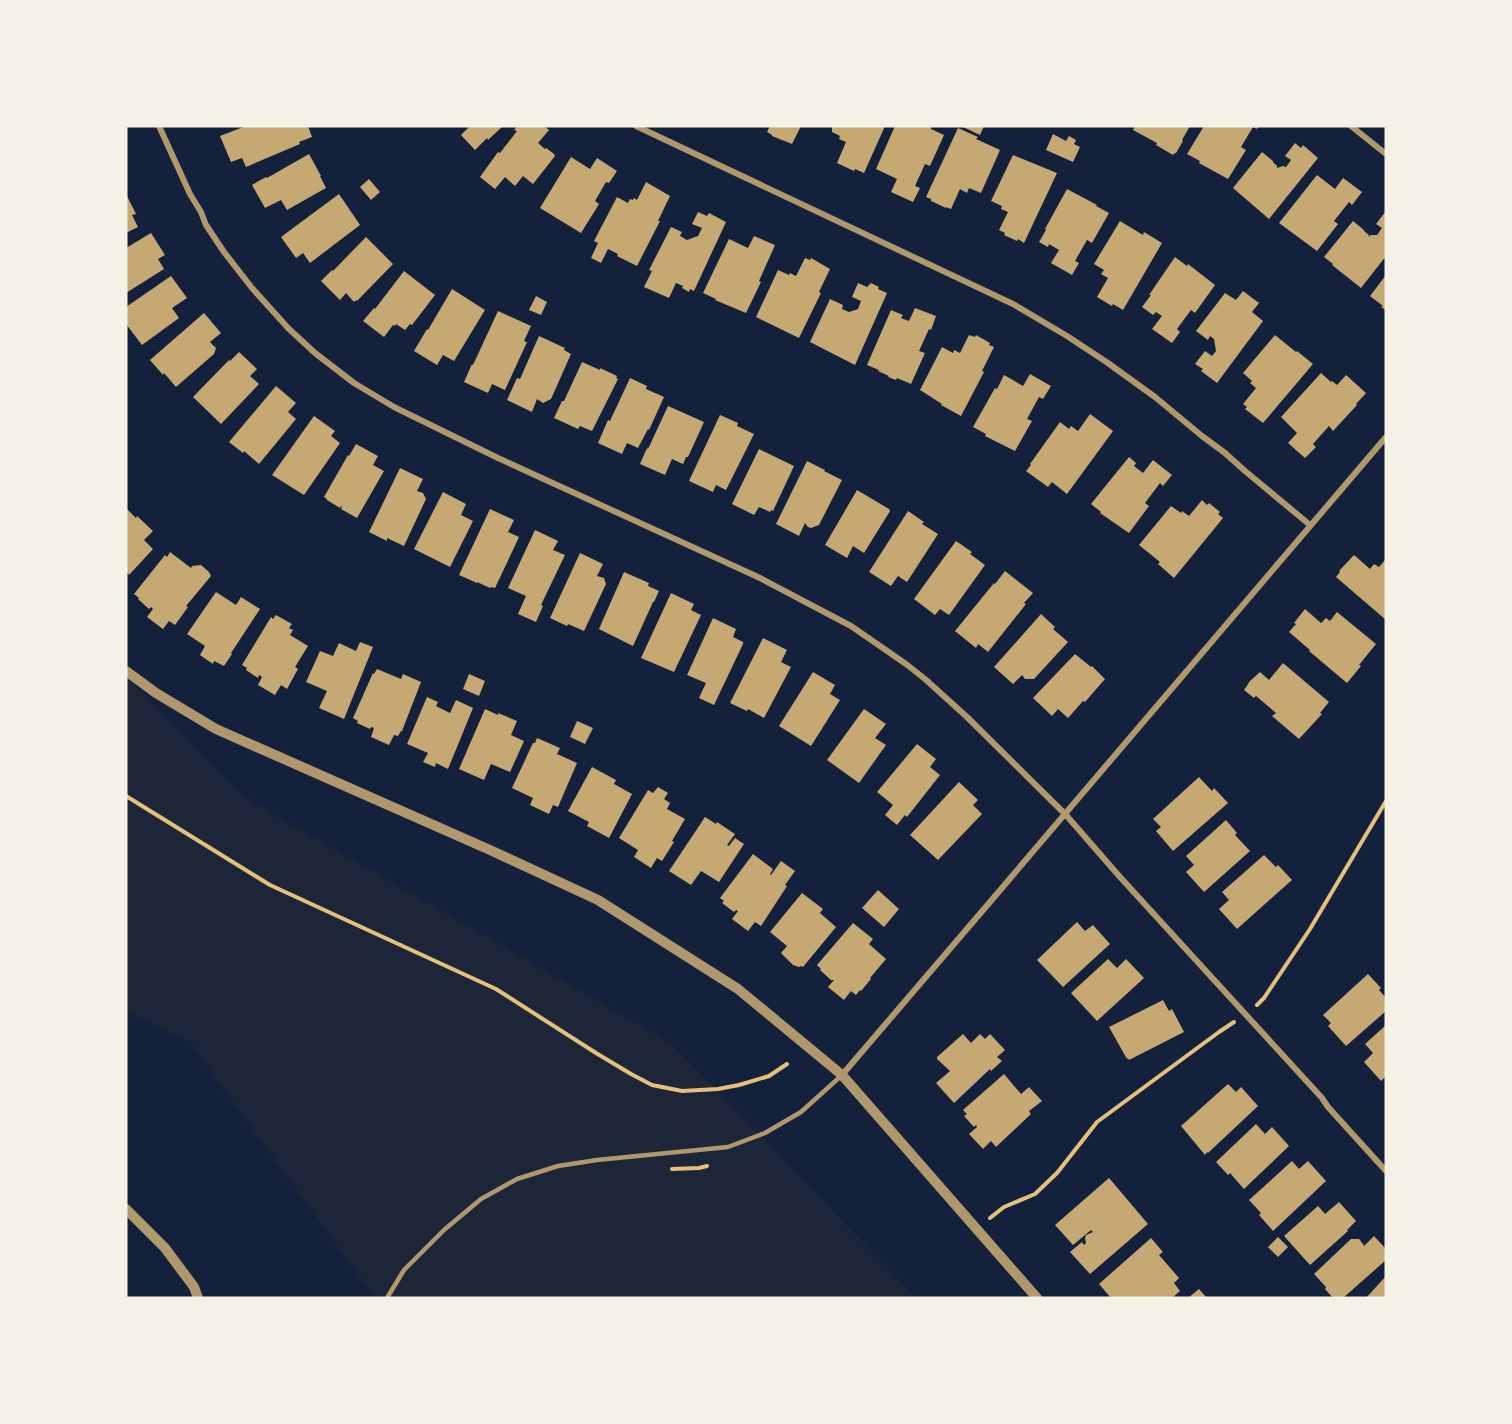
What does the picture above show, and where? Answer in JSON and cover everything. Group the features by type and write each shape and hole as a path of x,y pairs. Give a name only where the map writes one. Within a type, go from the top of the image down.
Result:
{"street":[{"path":"159,126 190,194 206,225 224,252 288,328 315,353 354,383 432,426 752,573 851,627 887,650 925,679 1001,749 1065,815 1386,1171"},
{"path":"636,126 1013,304 1067,336 1155,397 1226,453 1310,525"},
{"path":"1351,126 1386,154"},
{"path":"842,1075 1386,437"},
{"path":"126,671 156,693 216,729 500,854 598,900 738,988 842,1075 1037,1298"},
{"path":"126,1209 165,1248 194,1287 198,1298"}],"lane":[{"path":"387,1298 404,1270 444,1230 481,1199 517,1179 558,1166 597,1160 728,1147 765,1133 801,1112 842,1075"}],"path":[{"path":"126,796 270,885 496,989 604,1058 652,1085 682,1091 729,1087 769,1076 787,1064"},
{"path":"976,1227 1004,1207 1035,1194 1057,1173 1097,1122 1219,1032 1246,1015 1264,998 1310,929 1386,801"},
{"path":"667,1170 699,1168 708,1165"}],"shaded area":[{"path":"126,675 242,796 671,1043 917,1298 375,1298 190,1042 126,1012"}],"building":[{"path":"246,126 308,126 312,137 246,167 242,158 231,162 220,136"},
{"path":"468,126 503,126 475,150 461,135"},
{"path":"517,126 544,126 549,130 538,143 555,156 533,184 523,176 515,186 505,177 495,189 480,177 517,131 514,130"},
{"path":"770,126 801,126 792,144 767,132"},
{"path":"832,126 885,126 864,173 837,163 846,142 832,132"},
{"path":"895,126 931,126 931,129 944,135 930,166 925,164 915,186 920,188 913,202 891,192 897,179 876,169"},
{"path":"961,126 984,126 980,135"},
{"path":"1135,126 1190,126 1173,155 1133,130"},
{"path":"1204,126 1259,126 1257,129 1253,127 1241,147 1246,150 1228,179 1187,154"},
{"path":"958,128 1000,150 981,193 969,188 967,193 960,189 951,209 926,197"},
{"path":"1053,134 1066,141 1069,136 1076,140 1074,144 1080,147 1073,162 1046,150"},
{"path":"1295,143 1301,148 1303,145 1318,158 1269,219 1233,188 1262,152 1273,161 1277,168 1286,167 1291,160 1285,156"},
{"path":"309,154 326,188 287,210 281,200 265,208 252,185"},
{"path":"1013,155 1057,173 1024,243 1004,235 1005,233 999,230 1008,212 991,201"},
{"path":"571,157 590,169 597,158 617,171 609,183 606,182 595,201 599,204 581,233 540,208"},
{"path":"1317,175 1335,189 1343,178 1362,192 1352,205 1349,202 1334,221 1338,224 1317,251 1279,223"},
{"path":"369,179 380,192 371,200 360,187"},
{"path":"646,182 670,196 637,266 608,249 601,263 591,258 598,243 594,241 617,197 628,203 630,199 637,200"},
{"path":"1067,189 1109,213 1092,243 1087,240 1075,261 1079,263 1072,275 1051,263 1059,250 1049,244 1048,247 1039,242"},
{"path":"126,194 136,214 132,215 138,227 126,233"},
{"path":"339,194 360,225 310,263 303,253 296,258 281,237"},
{"path":"1386,211 1386,256 1361,288 1324,257 1353,221 1369,235 1368,237 1377,235 1382,228 1376,224"},
{"path":"698,212 707,216 709,213 726,222 694,291 690,289 689,292 676,283 669,298 644,287 652,271 649,270 671,227 682,232 680,236 687,240 698,236 702,228 692,224"},
{"path":"1120,221 1162,243 1123,310 1097,297 1108,278 1101,274 1104,270 1094,264"},
{"path":"151,233 165,255 158,259 164,269 126,293 126,248"},
{"path":"754,236 775,245 746,313 703,293 729,239 748,248"},
{"path":"366,237 393,264 357,301 354,302 346,293 340,300 321,281"},
{"path":"1175,257 1215,285 1195,313 1191,310 1177,329 1180,332 1172,343 1152,329 1162,316 1156,312 1153,315 1142,307"},
{"path":"805,258 810,260 811,258 830,269 799,338 756,317 778,270 796,276"},
{"path":"404,271 435,295 412,325 410,324 405,330 396,324 393,325 384,337 363,321"},
{"path":"1386,275 1386,310 1370,296"},
{"path":"171,276 187,298 172,308 179,318 142,345 126,324 126,307"},
{"path":"858,283 867,287 871,283 887,293 855,365 810,342 830,299 843,305 842,309 849,312 858,309 861,301 852,297"},
{"path":"452,289 485,310 454,361 443,355 437,365 414,351"},
{"path":"1243,291 1259,303 1252,312 1263,321 1217,383 1195,364 1205,351 1212,356 1216,351 1214,339 1210,336 1208,340 1196,331 1225,293 1236,300"},
{"path":"536,296 547,302 541,315 529,310"},
{"path":"915,308 936,316 919,351 925,353 911,384 888,377 867,365 891,310 903,315 901,318 909,321"},
{"path":"498,311 531,326 524,341 527,342 505,390 492,384 488,393 464,382"},
{"path":"204,313 221,333 210,342 216,348 214,354 176,387 150,360"},
{"path":"969,335 975,337 976,335 994,347 961,416 920,390 942,347 953,353 954,350 960,353"},
{"path":"1275,335 1313,364 1263,423 1245,409 1247,407 1243,404 1256,388 1243,373"},
{"path":"539,336 565,348 564,350 571,354 551,399 543,403 537,399 532,412 507,400 517,378 520,379"},
{"path":"239,352 257,369 250,376 259,384 221,424 193,397"},
{"path":"582,362 617,376 618,379 592,431 580,426 578,429 554,418"},
{"path":"1321,373 1337,385 1346,375 1366,393 1333,431 1329,426 1313,444 1316,447 1305,458 1288,443 1297,433 1281,417"},
{"path":"1030,374 1051,386 1043,399 1039,397 1027,419 1032,421 1015,451 985,436 986,434 973,427 1004,375 1023,386"},
{"path":"630,378 664,397 638,448 627,443 622,454 598,443"},
{"path":"276,386 296,403 288,412 296,419 259,464 229,442"},
{"path":"668,406 704,422 683,464 672,459 665,475 640,464"},
{"path":"1090,414 1113,431 1067,494 1052,482 1048,487 1026,471 1060,422 1069,429 1071,426 1078,431"},
{"path":"720,415 754,434 726,490 716,485 713,492 689,481"},
{"path":"314,416 335,431 331,436 340,443 304,495 272,475"},
{"path":"356,444 378,456 373,465 384,471 357,518 324,497"},
{"path":"759,449 794,466 773,511 759,507 754,515 732,504"},
{"path":"1129,457 1136,463 1134,466 1143,473 1153,460 1172,475 1163,486 1160,483 1145,503 1149,506 1129,533 1091,504"},
{"path":"807,461 842,480 819,525 811,528 805,523 799,536 776,524"},
{"path":"400,468 423,479 417,491 423,493 426,499 404,546 369,532"},
{"path":"857,490 890,511 864,553 853,546 847,558 825,545"},
{"path":"443,492 466,504 461,515 473,521 450,567 414,549"},
{"path":"1202,500 1220,512 1218,514 1223,518 1174,578 1158,564 1160,562 1139,545 1171,506 1189,516"},
{"path":"126,508 153,531 144,540 153,549 129,575 128,573 126,575"},
{"path":"490,509 514,520 508,532 519,537 495,588 459,575"},
{"path":"908,511 938,534 907,582 898,576 891,586 869,572"},
{"path":"535,530 558,541 553,550 565,555 541,605 543,606 536,622 518,614 526,596 508,588"},
{"path":"956,541 985,565 949,615 940,609 935,615 914,599"},
{"path":"170,552 191,568 201,565 211,576 186,606 188,607 175,625 169,621 163,629 147,617 153,609 151,607 149,609 134,594 165,555 167,557"},
{"path":"580,553 603,564 597,576 604,578 606,584 584,631 550,618"},
{"path":"1354,555 1370,569 1374,564 1379,567 1386,559 1386,620 1336,577"},
{"path":"1005,571 1033,593 988,652 978,644 976,648 955,631"},
{"path":"624,572 649,583 648,586 659,591 633,646 599,629"},
{"path":"216,592 236,605 241,597 260,609 224,666 214,661 213,664 200,655 205,646 187,634"},
{"path":"671,593 694,604 691,610 701,615 674,672 641,658"},
{"path":"1305,609 1321,623 1326,618 1330,621 1337,612 1376,644 1347,683 1289,632"},
{"path":"1041,614 1068,642 1034,679 1025,679 1022,675 1013,684 994,667"},
{"path":"276,615 292,624 289,628 293,630 290,635 308,646 295,667 298,669 287,689 281,685 275,695 258,685 262,677 259,675 258,678 242,665 271,617 273,619"},
{"path":"713,618 736,629 733,637 743,642 714,705 699,698 706,683 687,675"},
{"path":"763,638 787,650 781,662 791,667 764,718 730,703"},
{"path":"360,642 373,647 344,719 319,708 327,691 306,682 320,651 333,656 339,643 356,651"},
{"path":"1075,654 1105,679 1068,718 1058,709 1052,716 1033,698"},
{"path":"1283,663 1329,702 1320,713 1322,714 1299,739 1272,716 1276,713 1256,696 1254,698 1244,690 1260,672 1269,680"},
{"path":"377,669 401,679 403,674 421,682 402,731 398,736 394,735 389,745 371,737 374,728 370,729 357,723 358,721 353,718 373,673"},
{"path":"813,672 835,685 830,694 840,700 811,746 779,726"},
{"path":"469,674 485,681 479,696 463,689"},
{"path":"427,697 438,702 436,706 450,713 456,700 473,708 448,769 436,763 435,767 423,762 428,753 407,744"},
{"path":"485,709 517,721 511,735 524,741 510,772 491,764 484,780 459,769"},
{"path":"864,709 886,724 875,738 886,745 859,783 827,760"},
{"path":"577,721 593,728 585,744 570,737"},
{"path":"537,738 560,748 557,754 577,763 558,807 553,805 549,814 530,805 533,798 512,788"},
{"path":"917,744 936,759 930,767 940,775 907,817 905,815 897,825 885,815 893,805 877,792"},
{"path":"592,767 616,780 614,784 632,794 609,838 587,826 589,822 568,811"},
{"path":"1199,777 1212,791 1214,788 1228,803 1173,851 1156,831 1161,827 1153,819"},
{"path":"959,782 978,800 973,805 982,814 938,860 910,835"},
{"path":"658,787 668,793 664,799 670,803 667,809 685,819 662,861 657,858 651,868 634,857 638,850 619,838 648,790 653,793"},
{"path":"705,817 735,834 727,845 729,846 735,838 744,844 719,882 701,871 691,885 669,871"},
{"path":"1226,820 1237,833 1235,835 1250,851 1204,892 1186,872 1194,865 1186,856"},
{"path":"753,854 773,869 771,875 781,861 795,871 761,926 755,922 748,931 732,919 738,911 734,912 722,903 724,901 720,898"},
{"path":"1264,855 1276,867 1278,865 1292,880 1237,929 1219,909 1229,900 1222,892"},
{"path":"878,890 899,909 884,927 862,908"},
{"path":"802,893 823,909 820,913 836,927 803,967 799,967 793,965 781,953 787,946 770,932"},
{"path":"1077,922 1085,931 1093,925 1110,944 1063,987 1037,960"},
{"path":"853,923 873,939 869,944 886,959 861,991 856,995 851,991 844,1000 828,987 834,980 831,980 817,965"},
{"path":"1108,959 1117,968 1126,959 1144,978 1097,1021 1071,993"},
{"path":"1368,974 1381,988 1379,990 1386,998 1386,1011 1346,1046 1328,1026 1331,1023 1323,1015"},
{"path":"1163,1000 1169,1011 1172,1009 1184,1032 1127,1059 1109,1027"},
{"path":"1386,1025 1386,1076 1381,1081 1364,1062 1373,1053 1365,1044"},
{"path":"963,1034 971,1043 980,1034 985,1039 990,1034 1005,1050 997,1057 1002,1061 991,1071 990,1069 954,1103 936,1083 950,1071 937,1057"},
{"path":"1004,1074 1021,1094 1029,1087 1042,1101 1029,1111 1031,1114 996,1147 991,1141 983,1149 969,1134 977,1127 976,1125 974,1127 964,1116 967,1114 963,1110"},
{"path":"1228,1084 1236,1092 1241,1087 1258,1106 1205,1155 1181,1126"},
{"path":"1256,1124 1265,1134 1272,1127 1289,1146 1244,1189 1216,1162"},
{"path":"1292,1161 1299,1169 1308,1161 1326,1181 1273,1231 1249,1200"},
{"path":"1109,1178 1148,1224 1090,1274 1070,1252 1082,1242 1084,1245 1086,1235 1093,1232 1091,1230 1073,1245 1055,1225"},
{"path":"1339,1202 1356,1221 1310,1265 1284,1236 1318,1206 1325,1214"},
{"path":"1374,1236 1386,1249 1386,1260 1343,1298 1333,1298 1314,1274 1351,1239 1359,1239 1364,1246"},
{"path":"1278,1237 1288,1247 1278,1257 1268,1247"},
{"path":"1151,1238 1163,1252 1159,1255 1179,1278 1174,1283 1180,1291 1172,1298 1111,1298 1099,1284"},
{"path":"1386,1276 1386,1298 1366,1298"},
{"path":"1199,1289 1207,1298 1188,1298"}]}
